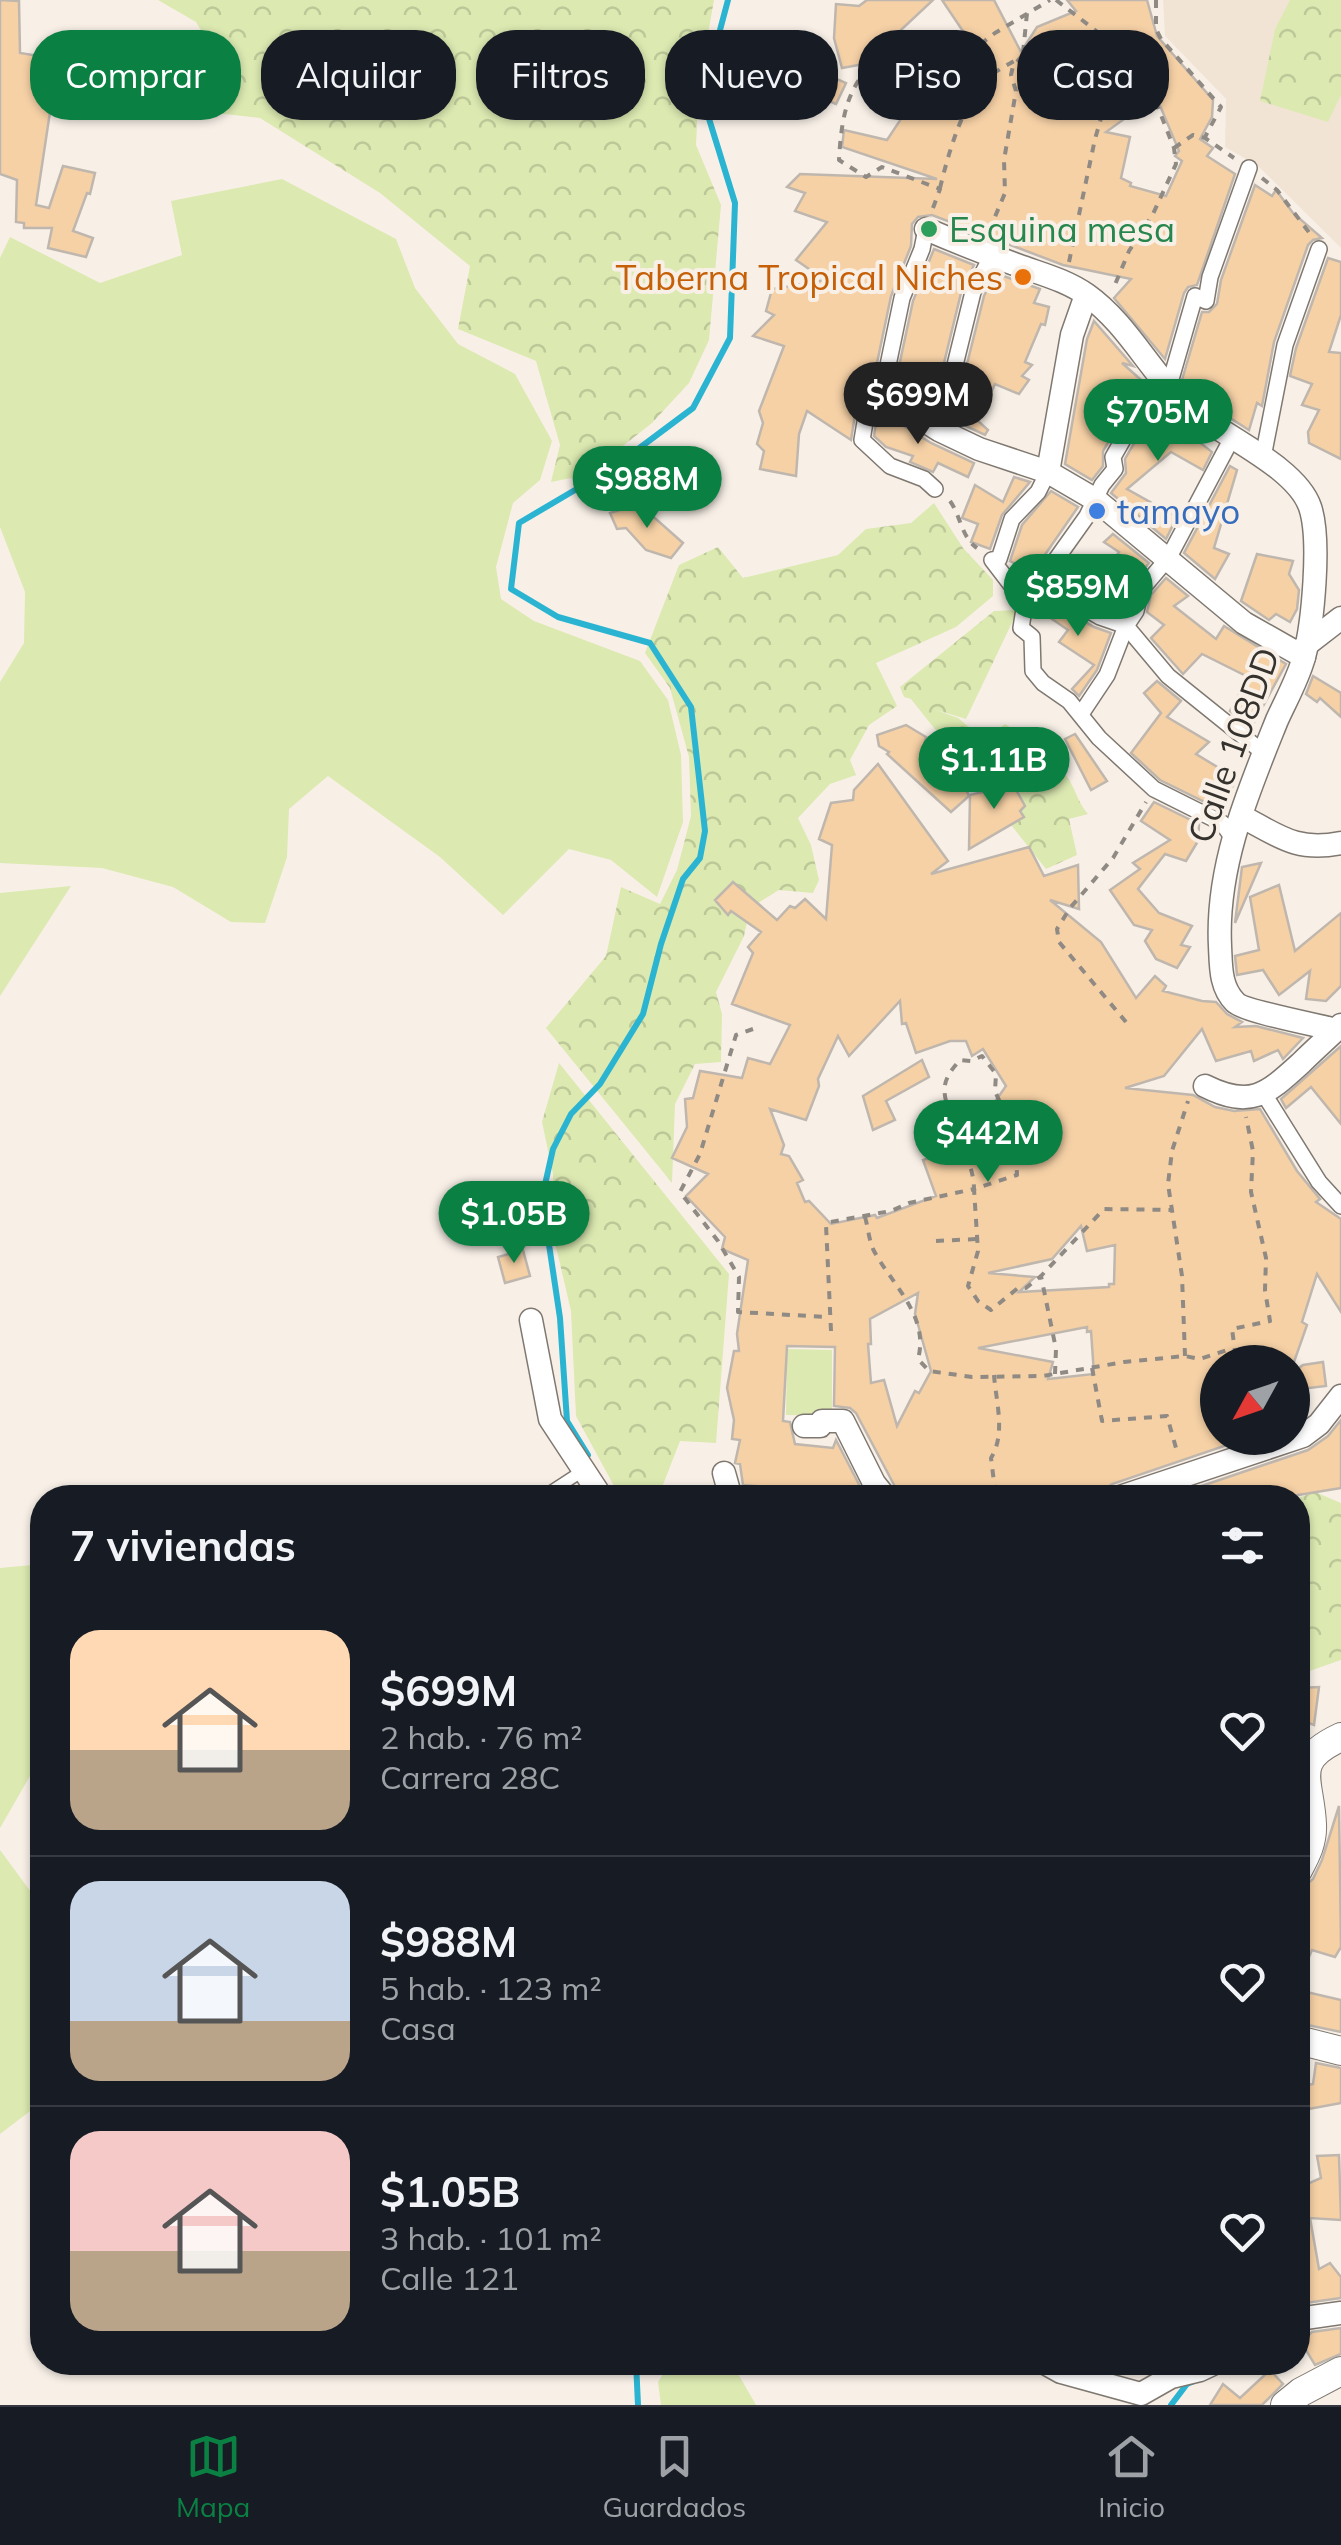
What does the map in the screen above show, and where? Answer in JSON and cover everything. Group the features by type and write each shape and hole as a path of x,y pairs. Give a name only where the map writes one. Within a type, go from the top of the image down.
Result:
{"street":[{"path":"1249,168 1210,277 1206,301 1195,296 1169,386 1153,396 1137,415 1113,457 1115,469 1025,603 1021,628 1032,637 1033,671 1154,790 1222,823 1316,848 1341,843"},
{"name":"Calle 108DD","path":"926,229 1064,282 1095,302 1126,331 1197,415 1263,457 1298,488 1309,505 1314,553 1305,651 1237,827 1222,886 1219,932 1226,992 1238,1006 1338,1028"},
{"path":"882,394 902,298 926,229"},
{"path":"1263,457 1285,345 1320,248"},
{"path":"939,430 986,253"},
{"path":"1025,603 992,560 999,558 1012,520 1038,492 1048,472 1072,335 1095,302"},
{"path":"935,488 924,479 890,466 862,440 869,398 882,394 939,430 1048,472 1096,500 1244,623 1305,651 1341,618"},
{"path":"1080,714 1106,674 1142,590 1168,557 1232,438"},
{"path":"1040,582 1100,618 1126,626 1168,676 1265,754"},
{"path":"1205,1086 1225,1096 1253,1096 1338,1028"},
{"path":"1253,1096 1341,1206"},
{"path":"530,1320 550,1419 595,1485"},
{"path":"1155,1485 1304,1436 1341,1396"},
{"path":"804,1426 844,1421 876,1485"},
{"path":"724,1473 727,1485"},
{"path":"1310,1759 1320,1747 1341,1737"},
{"path":"1310,1815 1310,1841"},
{"path":"1310,2043 1341,2050"},
{"path":"1310,2317 1341,2313"},
{"path":"1285,2405 1341,2372"},
{"path":"1072,2375 1141,2394 1176,2375"}],"lane":[{"path":"561,1485 586,1468"}],"path":[{"path":"940,189 882,167 866,178 840,160 841,126 857,79 871,66 940,69 956,64 995,32 1053,0 1098,30"},
{"path":"1156,0 1156,29 1161,39 1221,106 1205,138"},
{"path":"1025,30 1027,13"},
{"path":"926,229 962,121 982,85 1017,59"},
{"path":"986,253 1005,193 1006,141 1015,102 1011,74 1017,62"},
{"path":"1064,282 1100,120"},
{"path":"1095,302 1153,214 1176,164 1163,120"},
{"path":"1174,150 1194,135 1205,138 1276,190 1320,248"},
{"path":"935,488 954,507 970,543 992,560"},
{"path":"1126,1022 1059,942 1056,929 1113,858 1154,790"},
{"path":"753,1029 736,1035 700,1154 680,1192 705,1222 739,1277 738,1312 829,1318"},
{"path":"832,1331 826,1225 974,1189 1017,1175 1016,1137 996,1091 996,1074 982,1056 960,1060 952,1067 944,1086 952,1124 967,1151 974,1189 978,1240 968,1286 984,1307 996,1308 1018,1288 1026,1288 1041,1276 1104,1209 1170,1210"},
{"path":"1185,1356 1182,1276 1168,1184 1172,1151 1191,1090 1197,1085 1205,1086"},
{"path":"1233,1345 1232,1330 1270,1321 1265,1290 1266,1258 1251,1192 1253,1096"},
{"path":"865,1215 874,1250 910,1304 920,1350 918,1359 929,1372 972,1377 1055,1374 1185,1356 1200,1358"},
{"path":"936,1241 978,1240"},
{"path":"1041,1276 1056,1348 1055,1374"},
{"path":"1092,1368 1102,1421 1167,1416 1180,1464 1195,1464 1201,1469"},
{"path":"994,1375 1000,1423 996,1454 992,1458 995,1485"}],"shaded area":[{"path":"1163,0 1341,0 1341,248 1258,166 1225,147 1226,99 1169,40 1169,30 1165,30"}],"green space":[{"path":"158,0 714,0 709,30 665,30 665,120 697,120 696,145 721,205 709,340 689,383 652,423 586,475 551,482 560,445 536,361 458,329 470,266 380,193 263,120 456,120 456,30 261,30 261,119 241,116 241,30 201,30 196,22"},
{"path":"1290,0 1341,0 1341,95 1328,122 1260,101 1275,29"},
{"path":"282,179 396,239 415,288 458,344 515,374 552,441 540,480 513,503 496,567 501,599 534,621 640,661 668,700 681,755 683,822 657,897 611,860 569,849 503,915 440,857 328,776 289,809 287,857 265,923 231,922 173,887 102,868 0,863 0,682 24,643 25,592 0,527 0,258 10,237 100,283 182,255 171,201"},
{"path":"934,503 963,548 993,580 993,596 956,627 876,663 897,706 869,725 850,760 856,775 830,784 798,818 811,845 819,880 813,893 779,890 750,908 744,936 716,992 722,1014 721,1062 695,1064 675,1104 672,1183 546,1028 606,956 621,887 660,904 677,870 691,816 689,757 670,688 645,653 679,565 718,547 743,578 838,555 866,529 911,523"},
{"path":"1018,610 966,719 933,709 958,718 984,739 1005,724 1039,748 1068,778 1088,814 1069,819 1077,855 1046,869 911,699 904,697 900,687 994,611"},
{"path":"71,886 0,996 0,893"},
{"path":"559,1063 729,1274 716,1443 680,1441 663,1485 613,1485 576,1416 571,1311 554,1238 553,1174 542,1122"},
{"path":"787,1349 832,1350 832,1416 786,1415"},
{"path":"1315,1492 1341,1503 1341,1660 1310,1671 1310,1494"},
{"path":"30,1565 30,1776 0,1828 0,1568"},
{"path":"0,1850 30,1891 30,2111 0,2134"},
{"path":"662,2375 739,2375 756,2405 661,2405 658,2382"}],"building":[{"path":"0,0 19,1 20,53 30,55 30,120 49,120 36,205 49,208 63,166 95,173 73,231 93,238 86,257 48,248 52,228 24,228 24,223 16,222 17,180 0,174"},
{"path":"867,0 933,0 901,30 858,30 858,65 842,68 838,30 834,30 836,4 859,6"},
{"path":"942,0 994,0 1017,44 1017,120 1123,120 1106,132 1130,137 1121,178 1130,186 1166,196 1182,161 1175,156 1179,151 1166,120 1169,50 1213,100 1212,117 1200,139 1213,148 1207,156 1235,174 1197,285 1188,287 1184,293 1165,359 1114,298 1131,279 1063,265 932,215 918,217 912,224 911,246 891,296 873,382 858,396 851,440 807,411 799,434 796,476 760,469 764,451 757,444 763,423 759,411 784,346 753,336 774,315 766,311 772,289 825,280 796,260 827,222 795,211 805,193 787,187 800,174 937,179 842,147 844,130 887,140 900,120 997,120 997,30 962,30"},
{"path":"1067,0 1147,0 1155,30 1035,30 1076,11"},
{"path":"838,79 846,83 838,100"},
{"path":"1255,185 1272,196 1276,190 1293,213 1322,238 1308,245 1274,342 1262,406 1257,403 1249,430 1216,409 1222,395 1182,380 1202,312 1209,312 1217,304 1221,280"},
{"path":"934,249 974,265 962,289 933,408 895,385 913,301"},
{"path":"1328,258 1341,262 1341,315 1329,352 1341,353 1341,459 1309,443 1308,432 1319,410 1302,405 1312,384 1290,376"},
{"path":"995,273 1040,289 1034,303 1049,307 1045,325 1041,324 1025,362 1032,365 1022,376 1029,380 1019,394 995,384 978,421 988,430 985,435 953,420 984,296"},
{"path":"1094,321 1133,366 1122,363 1149,387 1121,421 1103,451 1103,466 1092,480 1065,464 1087,339"},
{"path":"1163,404 1186,425 1175,423 1212,452 1203,470 1171,452 1127,489 1177,517 1166,539 1111,493 1126,473 1125,459 1140,433"},
{"path":"878,410 931,443 974,463 968,477 938,463 933,472 910,462 913,456 886,447 874,436"},
{"path":"1230,466 1237,470 1214,548 1229,554 1215,579 1184,553"},
{"path":"1014,477 1030,482 1002,515 990,549 971,542 978,524 962,518 975,485 1003,502"},
{"path":"1051,491 1078,507 1035,569 1021,579 1015,572 1016,564 1010,561 1022,525"},
{"path":"639,504 683,543 671,558 646,550 626,528 617,529 610,513"},
{"path":"1113,534 1149,563 1132,583 1121,613 1088,597 1119,552 1104,542"},
{"path":"1257,554 1293,561 1289,574 1299,590 1297,609 1290,622 1276,614 1269,620 1241,601"},
{"path":"1166,578 1188,596 1174,606 1216,639 1224,626 1286,664 1251,728 1230,711 1248,677 1202,654 1183,674 1151,638 1164,625 1147,612 1151,595"},
{"path":"1043,597 1111,633 1097,670 1079,696 1072,689 1094,665 1059,642 1068,630 1036,608"},
{"path":"1313,676 1341,693 1341,717 1320,698 1317,702 1306,694"},
{"path":"1157,681 1181,701 1167,717 1209,742 1196,754 1237,779 1219,809 1160,780 1131,753 1161,713 1144,693"},
{"path":"906,725 926,737 923,749 955,766 969,796 951,812 879,746 877,735"},
{"path":"1075,734 1107,781 1091,790 1065,739"},
{"path":"878,764 948,861 931,874 1029,847 1044,876 1078,865 1079,909 1050,900 1101,942 1136,998 1155,976 1166,986 1163,991 1216,1002 1242,1022 1235,1027 1256,1026 1303,1038 1283,1059 1278,1050 1254,1061 1251,1051 1216,1061 1202,1029 1164,1076 1125,1088 1193,1095 1215,1107 1234,1111 1260,1109 1297,1171 1320,1199 1316,1202 1341,1219 1341,1312 1317,1274 1302,1322 1307,1325 1300,1345 1200,1345 1200,1454 1111,1485 894,1485 856,1413 834,1406 835,1347 787,1346 783,1421 790,1422 795,1444 833,1448 836,1440 859,1485 743,1485 740,1464 735,1463 740,1440 732,1439 734,1420 727,1388 734,1351 739,1351 737,1334 748,1260 722,1249 725,1237 686,1196 708,1174 672,1158 687,1127 685,1099 693,1098 700,1071 742,1078 748,1058 770,1064 790,1025 732,1004 753,953 748,947 761,932 731,911 728,915 715,900 733,882 777,920 790,906 795,908 805,899 826,919 832,845 819,839 831,803 853,800 854,790","holes":["900,1001 902,1024 906,1023 916,1053 950,1041 966,1041 972,1056 983,1049 1006,1086 992,1106 959,1124 962,1132 941,1135 944,1153 923,1160 936,1196 877,1218 875,1215 831,1224 809,1201 805,1202 797,1183 803,1180 789,1156 781,1154 784,1145 770,1109 806,1120 818,1079 838,1036 849,1056","1081,1226 1087,1251 1115,1245 1114,1284 1019,1292 1035,1277 988,1273 1052,1259","918,1293 915,1314 931,1371 919,1393 915,1391 897,1426 884,1380 871,1383 870,1319","1087,1327 1087,1332 1091,1331 1094,1374 1048,1379 1053,1362 978,1348"]},
{"path":"1010,779 1025,806 1020,811 1024,817 969,849 970,795 995,789"},
{"path":"1154,802 1199,824 1198,841 1186,861 1165,854 1138,889 1159,913 1192,926 1181,945 1190,947 1177,968 1156,959 1145,941 1152,930 1134,925 1110,890 1140,869 1133,863 1170,840 1141,821"},
{"path":"1261,863 1235,923 1242,867"},
{"path":"1279,885 1295,951 1341,913 1341,986 1326,1001 1306,999 1310,971 1279,995 1263,970 1237,975 1235,956 1259,950 1250,897"},
{"path":"1341,1046 1341,1124 1311,1087 1286,1108 1281,1099"},
{"path":"922,1060 929,1077 886,1101 895,1120 873,1130 863,1096"},
{"path":"523,1250 530,1276 505,1283 498,1257"},
{"path":"1323,1362 1326,1386 1310,1388 1310,1364"},
{"path":"1341,1420 1341,1488 1310,1493 1310,1485 1204,1485 1293,1455 1310,1455 1310,1449"},
{"path":"1310,1687 1319,1687 1314,1725 1310,1724"},
{"path":"1339,1806 1341,1947 1335,1957 1312,1950 1310,1955 1310,1882 1322,1860"},
{"path":"1310,1993 1341,2000 1341,2032 1310,2026"},
{"path":"1316,2063 1341,2068 1341,2103 1310,2109"},
{"path":"1339,2155 1341,2220 1310,2218 1310,2183 1321,2178 1317,2156"},
{"path":"1310,2218 1319,2269 1330,2263 1341,2277 1341,2298 1310,2302"},
{"path":"1341,2328 1341,2354 1315,2365 1310,2357 1312,2332"},
{"path":"1265,2375 1275,2375 1283,2384 1262,2405 1210,2405 1223,2384 1240,2398"}],"waterway":[{"path":"588,1455 567,1421 560,1318 542,1198 553,1149 571,1114 600,1084 643,1014 683,879 700,858 705,831 691,707 650,643 558,617 511,589 519,523 614,467 693,408 730,338 735,203 706,109 728,0"},
{"path":"637,2375 638,2405"},
{"path":"1171,2405 1194,2381"}],"place":[{"name":"Esquina mesa","path":"929,229"},
{"name":"Taberna Tropical Niches","path":"1023,277"},
{"name":"tamayo","path":"1097,511"}]}
